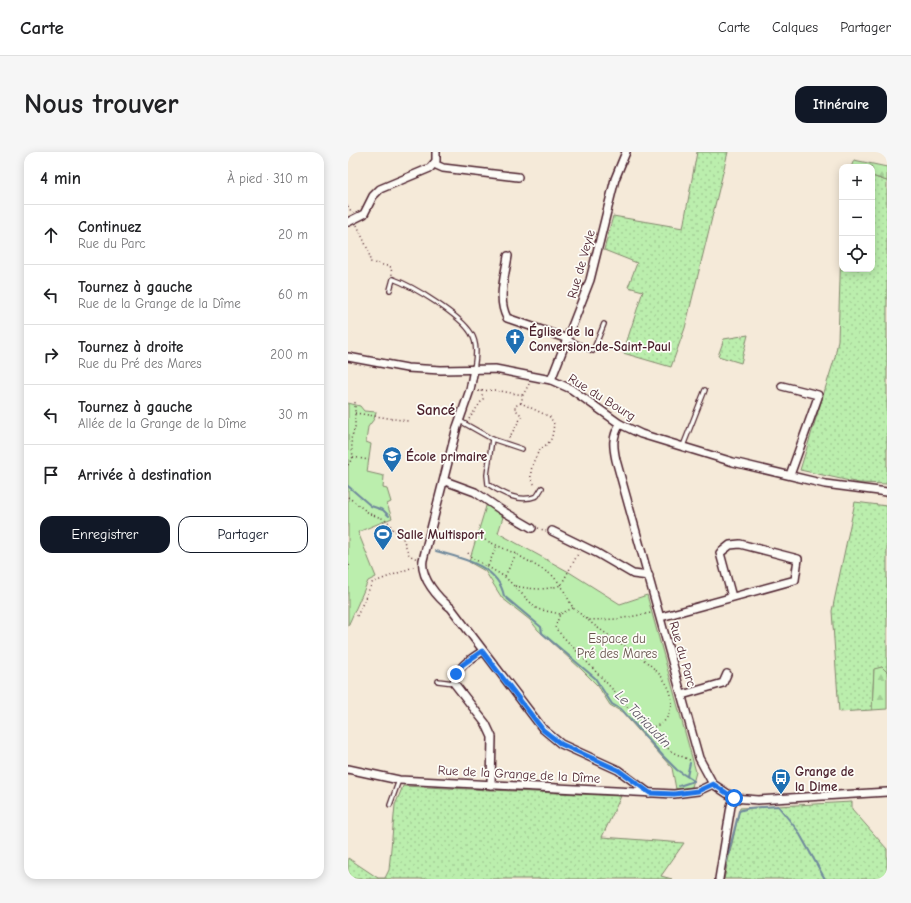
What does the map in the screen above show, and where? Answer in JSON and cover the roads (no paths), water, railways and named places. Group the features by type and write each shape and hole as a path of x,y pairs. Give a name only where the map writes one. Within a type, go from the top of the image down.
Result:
{"street":[{"path":"351,221 364,214 373,196 380,189 430,168 434,164 437,156 436,152"},
{"name":"Rue de Veyle","path":"550,380 568,339 590,280 601,244 615,179 626,152"},
{"path":"434,164 443,168 518,177"},
{"path":"508,256 502,300 503,310 507,318 568,339"},
{"name":"Rue du Bourg","path":"348,357 407,368 441,370 495,369 550,380 571,389 620,424 641,434 733,462 825,484 887,492"},
{"path":"474,369 463,423 422,562 424,573 438,598 451,608 543,730 561,744 618,770 650,793"},
{"path":"782,386 818,395 790,475"},
{"name":"Rue du Parc","path":"620,424 615,433 612,444 699,758 713,784 734,798"},
{"path":"445,481 475,492 501,510 532,528"},
{"path":"552,531 633,574 649,576"},
{"path":"660,614 732,597 795,580 798,559 740,544 730,546 720,553 732,597"},
{"path":"482,651 462,665 456,674 454,684 486,724 492,737 491,785"},
{"path":"682,695 717,687 723,683 727,674"},
{"name":"Rue de la Grange de la Dîme","path":"348,769 399,780 674,794 698,791 713,784"},
{"path":"719,879 731,806 734,798 758,800 887,792"}],"lane":[{"path":"390,290 393,279 408,286 445,309 471,332 475,340 476,354 474,369"},
{"path":"568,339 593,351 604,324"},
{"path":"683,446 705,390"},
{"path":"463,423 492,439 522,448"},
{"path":"492,439 487,475 488,484 521,500 537,496 542,488"},
{"path":"438,682 454,684"},
{"path":"390,805 399,780"}],"waterway":[{"name":"Le Tariaudin","path":"348,486 371,506 383,510 389,516"},
{"name":"Le Tariaudin","path":"436,551 477,564 494,577 500,585 504,596 541,627 542,633 595,678 612,704 622,710 677,770 694,781"},
{"path":"687,776 690,763"},
{"path":"679,786 694,781"},
{"name":"Le Tariaudin","path":"725,868 739,811 749,808 778,806 798,831 825,879"}],"place":[{"name":"Église de la Conversion-de-Saint-Paul","path":"515,355"},
{"name":"École primaire","path":"392,473"},
{"name":"Salle Multisport","path":"383,551"},
{"name":"Grange de la Dime","path":"781,795"}],"district":[{"name":"Sancé","path":"436,410"}],"park label":[{"name":"Espace du Pré des Mares","path":"617,646"}]}
